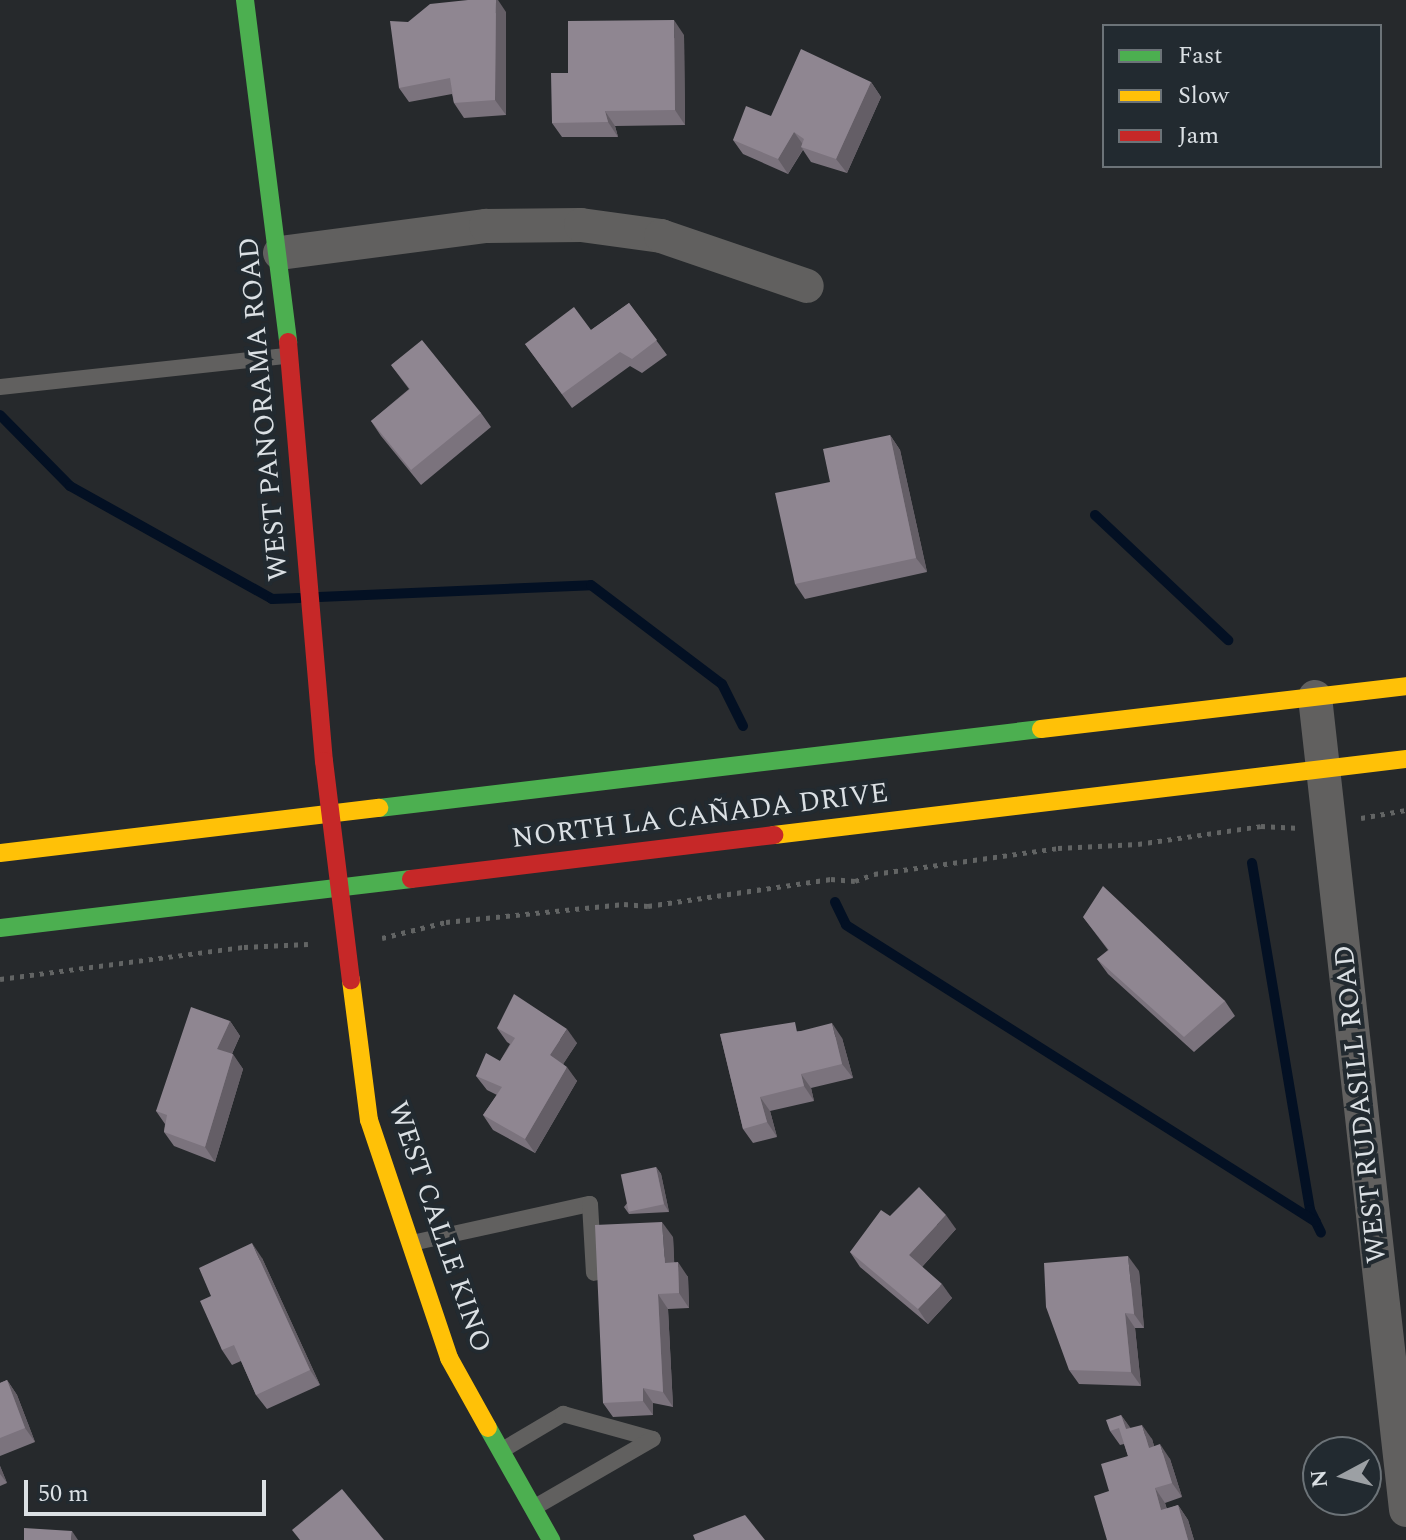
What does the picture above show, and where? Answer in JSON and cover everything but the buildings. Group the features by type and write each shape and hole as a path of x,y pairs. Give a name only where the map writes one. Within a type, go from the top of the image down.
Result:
{"main road":[{"name":"WEST PANORAMA ROAD","path":"245,0 280,253 330,814"},
{"name":"NORTH LA CAÑADA DRIVE","path":"0,853 1406,686"},
{"name":"NORTH LA CAÑADA DRIVE","path":"0,928 1406,759"},
{"name":"WEST CALLE KINO","path":"330,814 369,1120 449,1358 551,1540"}],"street":[{"path":"280,253 486,226 581,225 661,236 807,286"},
{"name":"WEST RUDASILL ROAD","path":"1315,697 1406,1510"}],"lane":[{"path":"0,387 287,355"},
{"path":"410,1243 590,1204 594,1273"},
{"path":"501,1451 563,1414 653,1439 534,1508"}],"path":[{"path":"0,979 244,947 345,945 446,922 624,904 648,906 726,896 748,888 855,881 874,874 1058,848 1138,844 1261,826 1355,822 1370,813 1406,810"}],"waterway":[{"path":"0,415 70,486 272,599 299,598"},
{"path":"1095,515 1228,640"},
{"path":"319,597 591,585 722,684 743,726"},
{"path":"1252,863 1310,1210 1321,1233"},
{"path":"835,902 846,925 1316,1222"}],"traffic: fast":[{"path":"245,0 288,342"},
{"path":"379,808 1041,729"},
{"path":"0,928 411,879"},
{"path":"488,1428 551,1540"}],"traffic: slow":[{"path":"1041,729 1406,686"},
{"path":"774,835 1406,759"},
{"path":"0,853 379,808"},
{"path":"351,980 369,1120 449,1358 488,1428"}],"traffic: jam":[{"path":"288,342 324,761 351,980"},
{"path":"411,879 774,835"}]}
